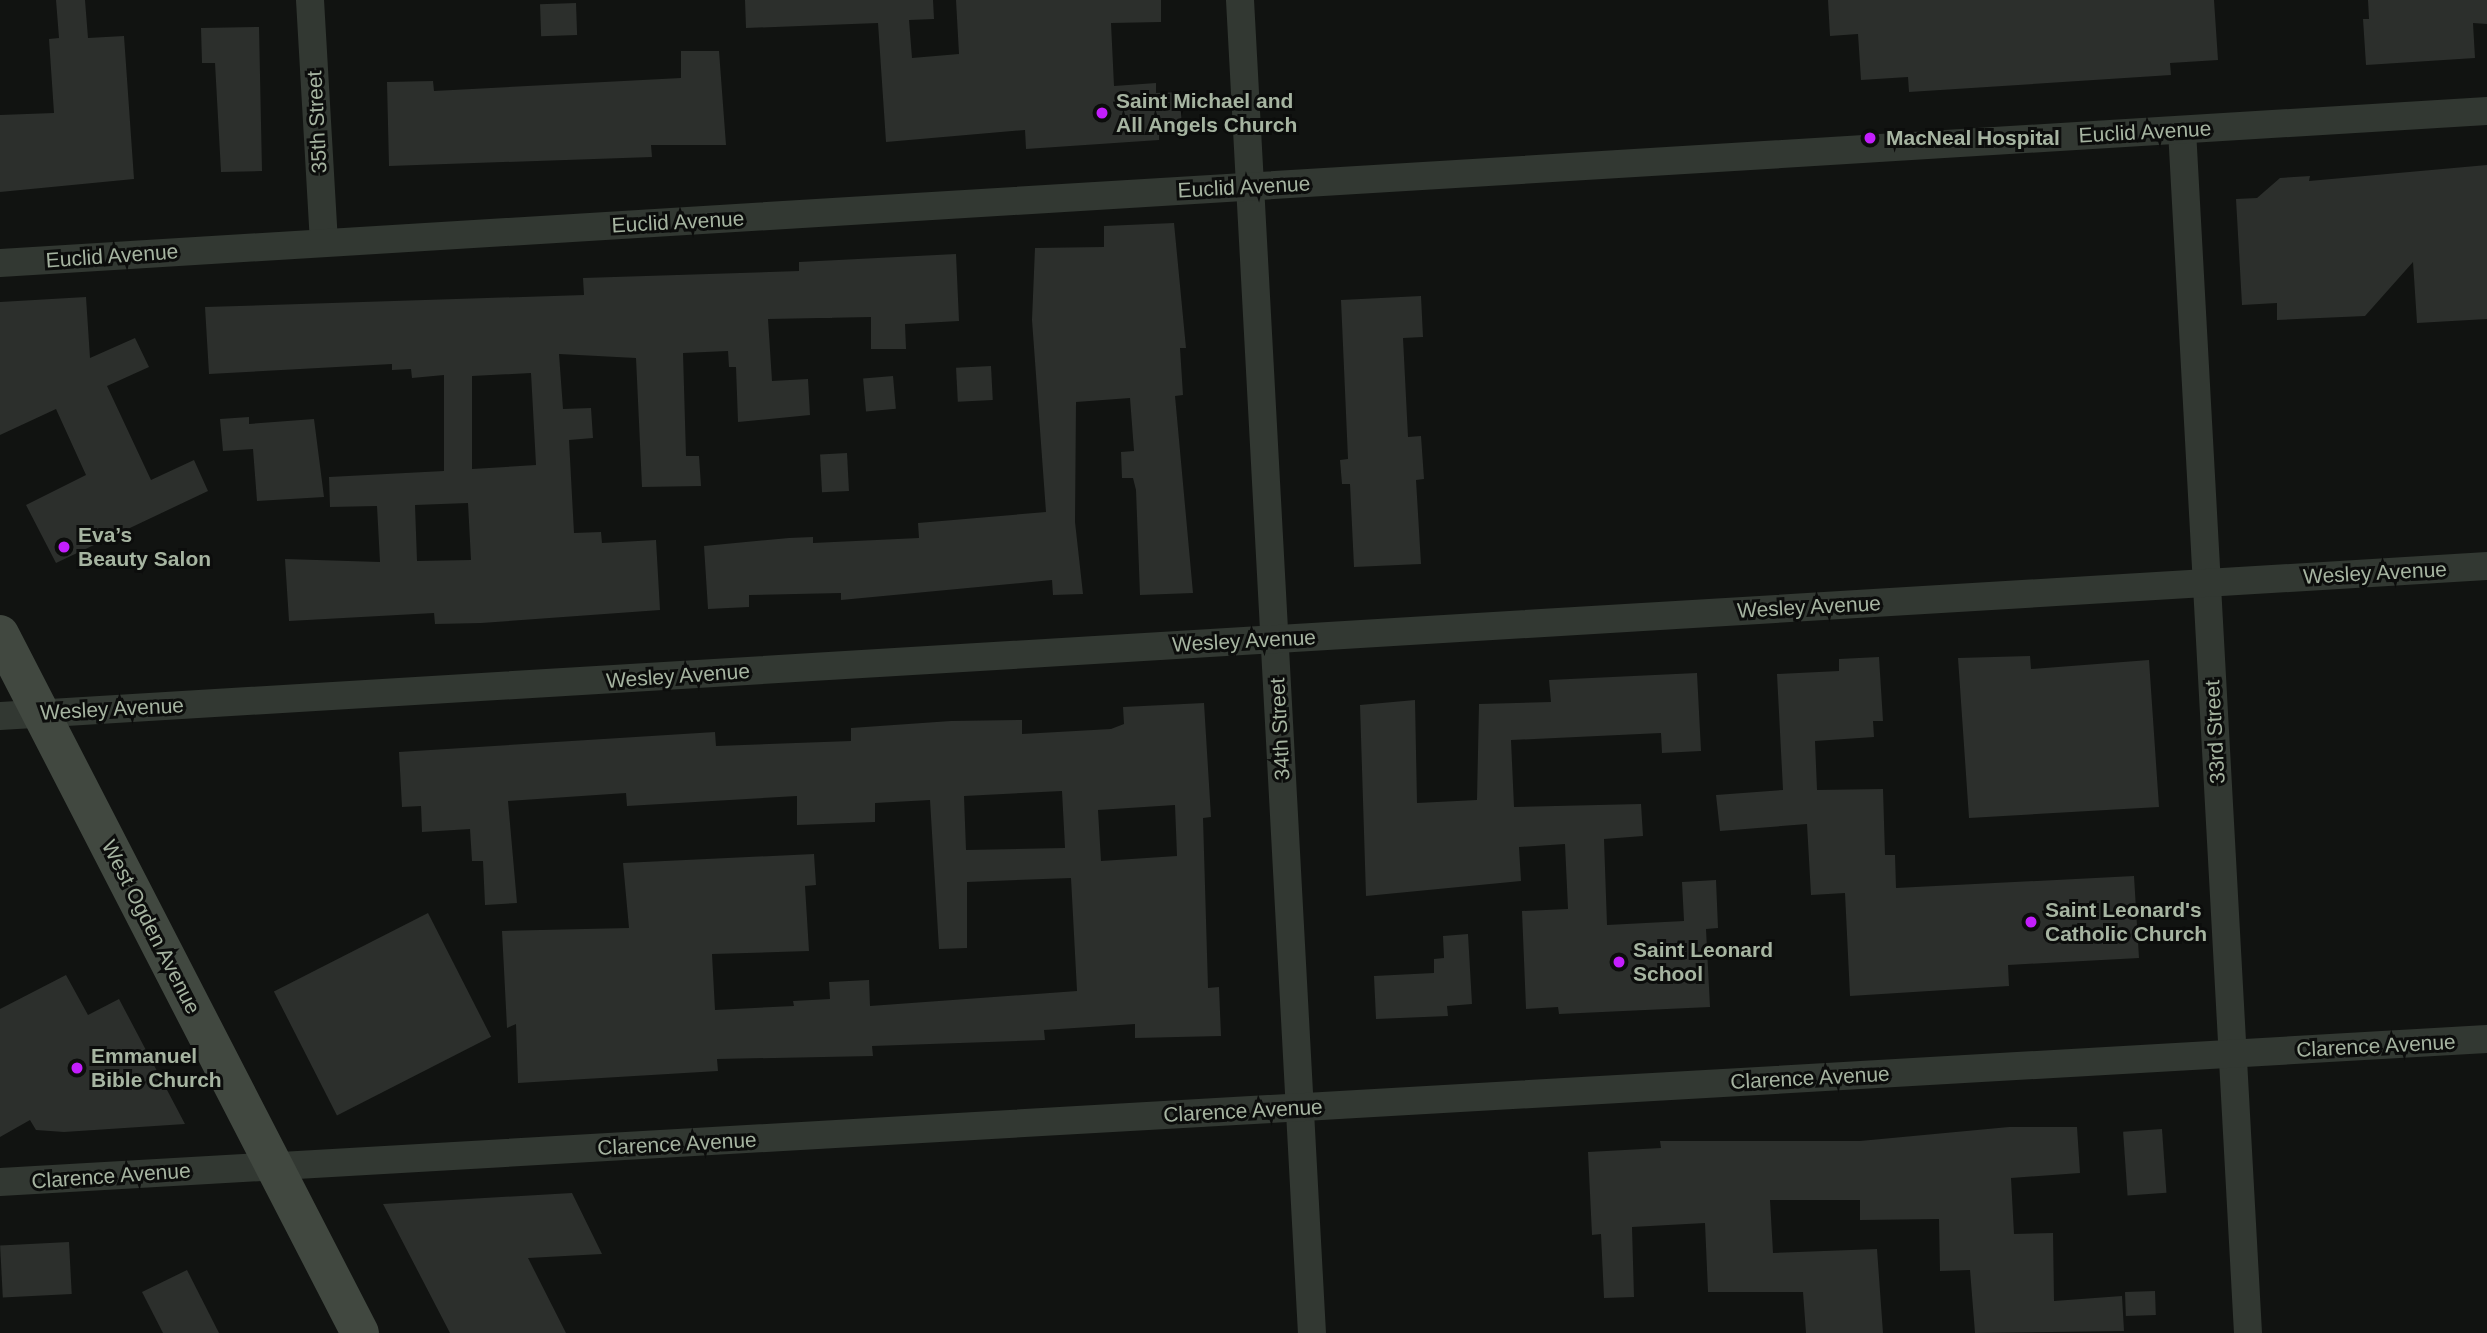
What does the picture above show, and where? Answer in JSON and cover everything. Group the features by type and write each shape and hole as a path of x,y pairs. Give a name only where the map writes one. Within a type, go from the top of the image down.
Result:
{"main road":[{"name":"West Ogden Avenue","path":"0,634 360,1333"}],"street":[{"name":"35th Street","path":"310,0 324,243"},
{"name":"34th Street","path":"1240,0 1312,1333"},
{"name":"Euclid Avenue","path":"0,263 2487,111"},
{"name":"33rd Street","path":"2182,130 2248,1333"},
{"name":"Wesley Avenue","path":"0,716 2487,566"},
{"name":"Clarence Avenue","path":"0,1182 2487,1039"}],"building":[{"path":"56,0 85,0 88,38 124,36 134,179 0,192 0,115 54,113 49,39 59,38"},
{"path":"745,0 933,0 934,19 909,20 912,58 959,54 956,0 1161,0 1161,22 1111,23 1114,86 1156,83 1156,93 1180,92 1182,132 1159,134 1159,140 1026,149 1025,130 886,142 878,23 746,28"},
{"path":"1828,0 2214,0 2218,60 2170,63 2171,75 1909,92 1908,77 1861,80 1858,34 1830,36"},
{"path":"2368,0 2487,0 2487,24 2473,23 2475,58 2366,65 2363,19 2369,19"},
{"path":"576,3 577,35 541,36 540,4"},
{"path":"259,27 262,171 221,172 215,63 202,63 201,28"},
{"path":"681,51 719,51 726,145 651,145 652,157 389,166 387,82 433,81 434,91 681,78"},
{"path":"2487,165 2487,319 2417,323 2413,262 2365,316 2277,320 2277,303 2242,305 2236,199 2257,198 2280,178 2310,176 2309,181"},
{"path":"1174,223 1186,348 1180,348 1183,395 1175,396 1193,593 1140,595 1136,490 1133,478 1122,478 1121,452 1134,451 1130,398 1076,402 1075,522 1083,594 1053,595 1052,580 841,600 841,593 749,595 749,607 708,609 704,546 813,537 813,543 919,538 918,523 1046,512 1032,320 1035,248 1104,247 1104,226"},
{"path":"956,254 959,321 905,324 906,349 871,349 871,317 768,319 772,381 808,379 810,415 738,422 736,367 729,367 728,351 683,353 686,456 699,456 701,486 642,487 636,358 559,354 563,409 591,408 593,438 569,440 574,533 601,532 602,543 656,540 660,610 481,623 435,624 434,613 289,621 285,559 380,562 377,506 330,507 329,477 444,471 444,375 412,378 411,369 392,370 392,364 209,374 205,307 584,295 583,278 799,271 799,262","holes":["531,373 536,465 472,469 472,376","468,503 471,560 417,561 415,505"]},
{"path":"1421,296 1423,337 1403,338 1408,437 1421,436 1424,479 1416,480 1421,564 1354,567 1350,484 1342,484 1340,460 1348,459 1341,300"},
{"path":"86,297 90,358 135,338 149,367 107,386 151,480 194,460 208,491 56,563 26,505 86,475 56,409 0,435 0,302"},
{"path":"991,366 993,400 958,402 956,368"},
{"path":"893,376 896,409 866,411 863,379"},
{"path":"249,417 249,424 314,419 324,497 257,501 253,449 223,451 220,419"},
{"path":"847,453 849,491 822,492 820,454"},
{"path":"2030,656 2031,669 2149,660 2159,807 1969,818 1958,658"},
{"path":"1879,657 1883,721 1873,721 1874,737 1815,741 1817,790 1883,789 1885,855 1895,855 1896,888 2134,876 2139,958 2008,965 2009,986 1850,996 1845,893 1811,895 1807,824 1720,831 1716,795 1783,790 1777,674 1839,671 1839,659"},
{"path":"1697,673 1701,751 1662,753 1661,733 1511,740 1514,807 1641,804 1643,836 1604,839 1607,925 1684,921 1682,882 1716,880 1718,928 1706,929 1710,1007 1559,1014 1558,1007 1526,1009 1522,911 1568,909 1565,844 1519,847 1521,881 1366,896 1360,705 1415,700 1417,803 1477,800 1479,704 1551,702 1549,680"},
{"path":"1204,703 1211,817 1203,818 1208,988 1219,987 1221,1036 1135,1038 1135,1024 1044,1030 1045,1040 872,1046 873,1056 717,1059 718,1071 518,1083 516,1024 507,1028 502,931 629,928 623,863 814,854 816,885 805,886 809,951 712,954 715,1010 794,1006 793,1001 830,999 829,982 869,980 870,1006 1077,991 1071,878 967,882 967,948 939,949 930,800 875,803 875,822 797,825 797,796 627,806 626,793 508,801 517,903 485,905 483,861 472,861 470,829 422,832 421,806 402,807 399,752 715,732 716,746 851,741 851,728 951,721 1022,720 1022,734 1111,729 1124,724 1123,707","holes":["1062,791 1065,848 966,850 964,796","1175,805 1177,856 1101,861 1098,810"]},
{"path":"428,913 491,1037 337,1115 274,992"},
{"path":"1468,934 1472,1004 1447,1006 1448,1016 1376,1019 1374,976 1434,973 1434,959 1444,958 1443,936"},
{"name":"Emmanuel Bible Church","path":"66,975 88,1015 119,999 185,1124 64,1132 36,1130 30,1120 0,1137 0,1009"},
{"path":"2009,1127 2077,1127 2080,1173 2011,1178 2014,1234 2053,1233 2054,1301 2122,1296 2124,1331 1975,1333 1970,1270 1940,1271 1939,1219 1860,1220 1860,1200 1770,1200 1773,1253 1877,1249 1883,1333 1806,1333 1803,1292 1708,1292 1705,1223 1632,1227 1634,1297 1604,1298 1601,1234 1592,1235 1588,1152 1661,1148 1660,1141 1860,1141"},
{"path":"2162,1129 2166,1193 2128,1196 2123,1132"},
{"path":"572,1193 602,1254 528,1258 566,1333 450,1333 383,1204"},
{"path":"69,1242 72,1294 3,1298 0,1246"},
{"path":"187,1270 219,1333 163,1333 142,1292"},
{"path":"2155,1291 2156,1315 2126,1316 2125,1292"}],"place":[{"name":"Saint Michael and All Angels Church","path":"1102,113"},
{"name":"MacNeal Hospital","path":"1870,138"},
{"name":"Eva’s Beauty Salon","path":"64,547"},
{"name":"Saint Leonard's Catholic Church","path":"2031,922"},
{"name":"Saint Leonard School","path":"1619,962"},
{"name":"Emmanuel Bible Church","path":"77,1068"}]}
